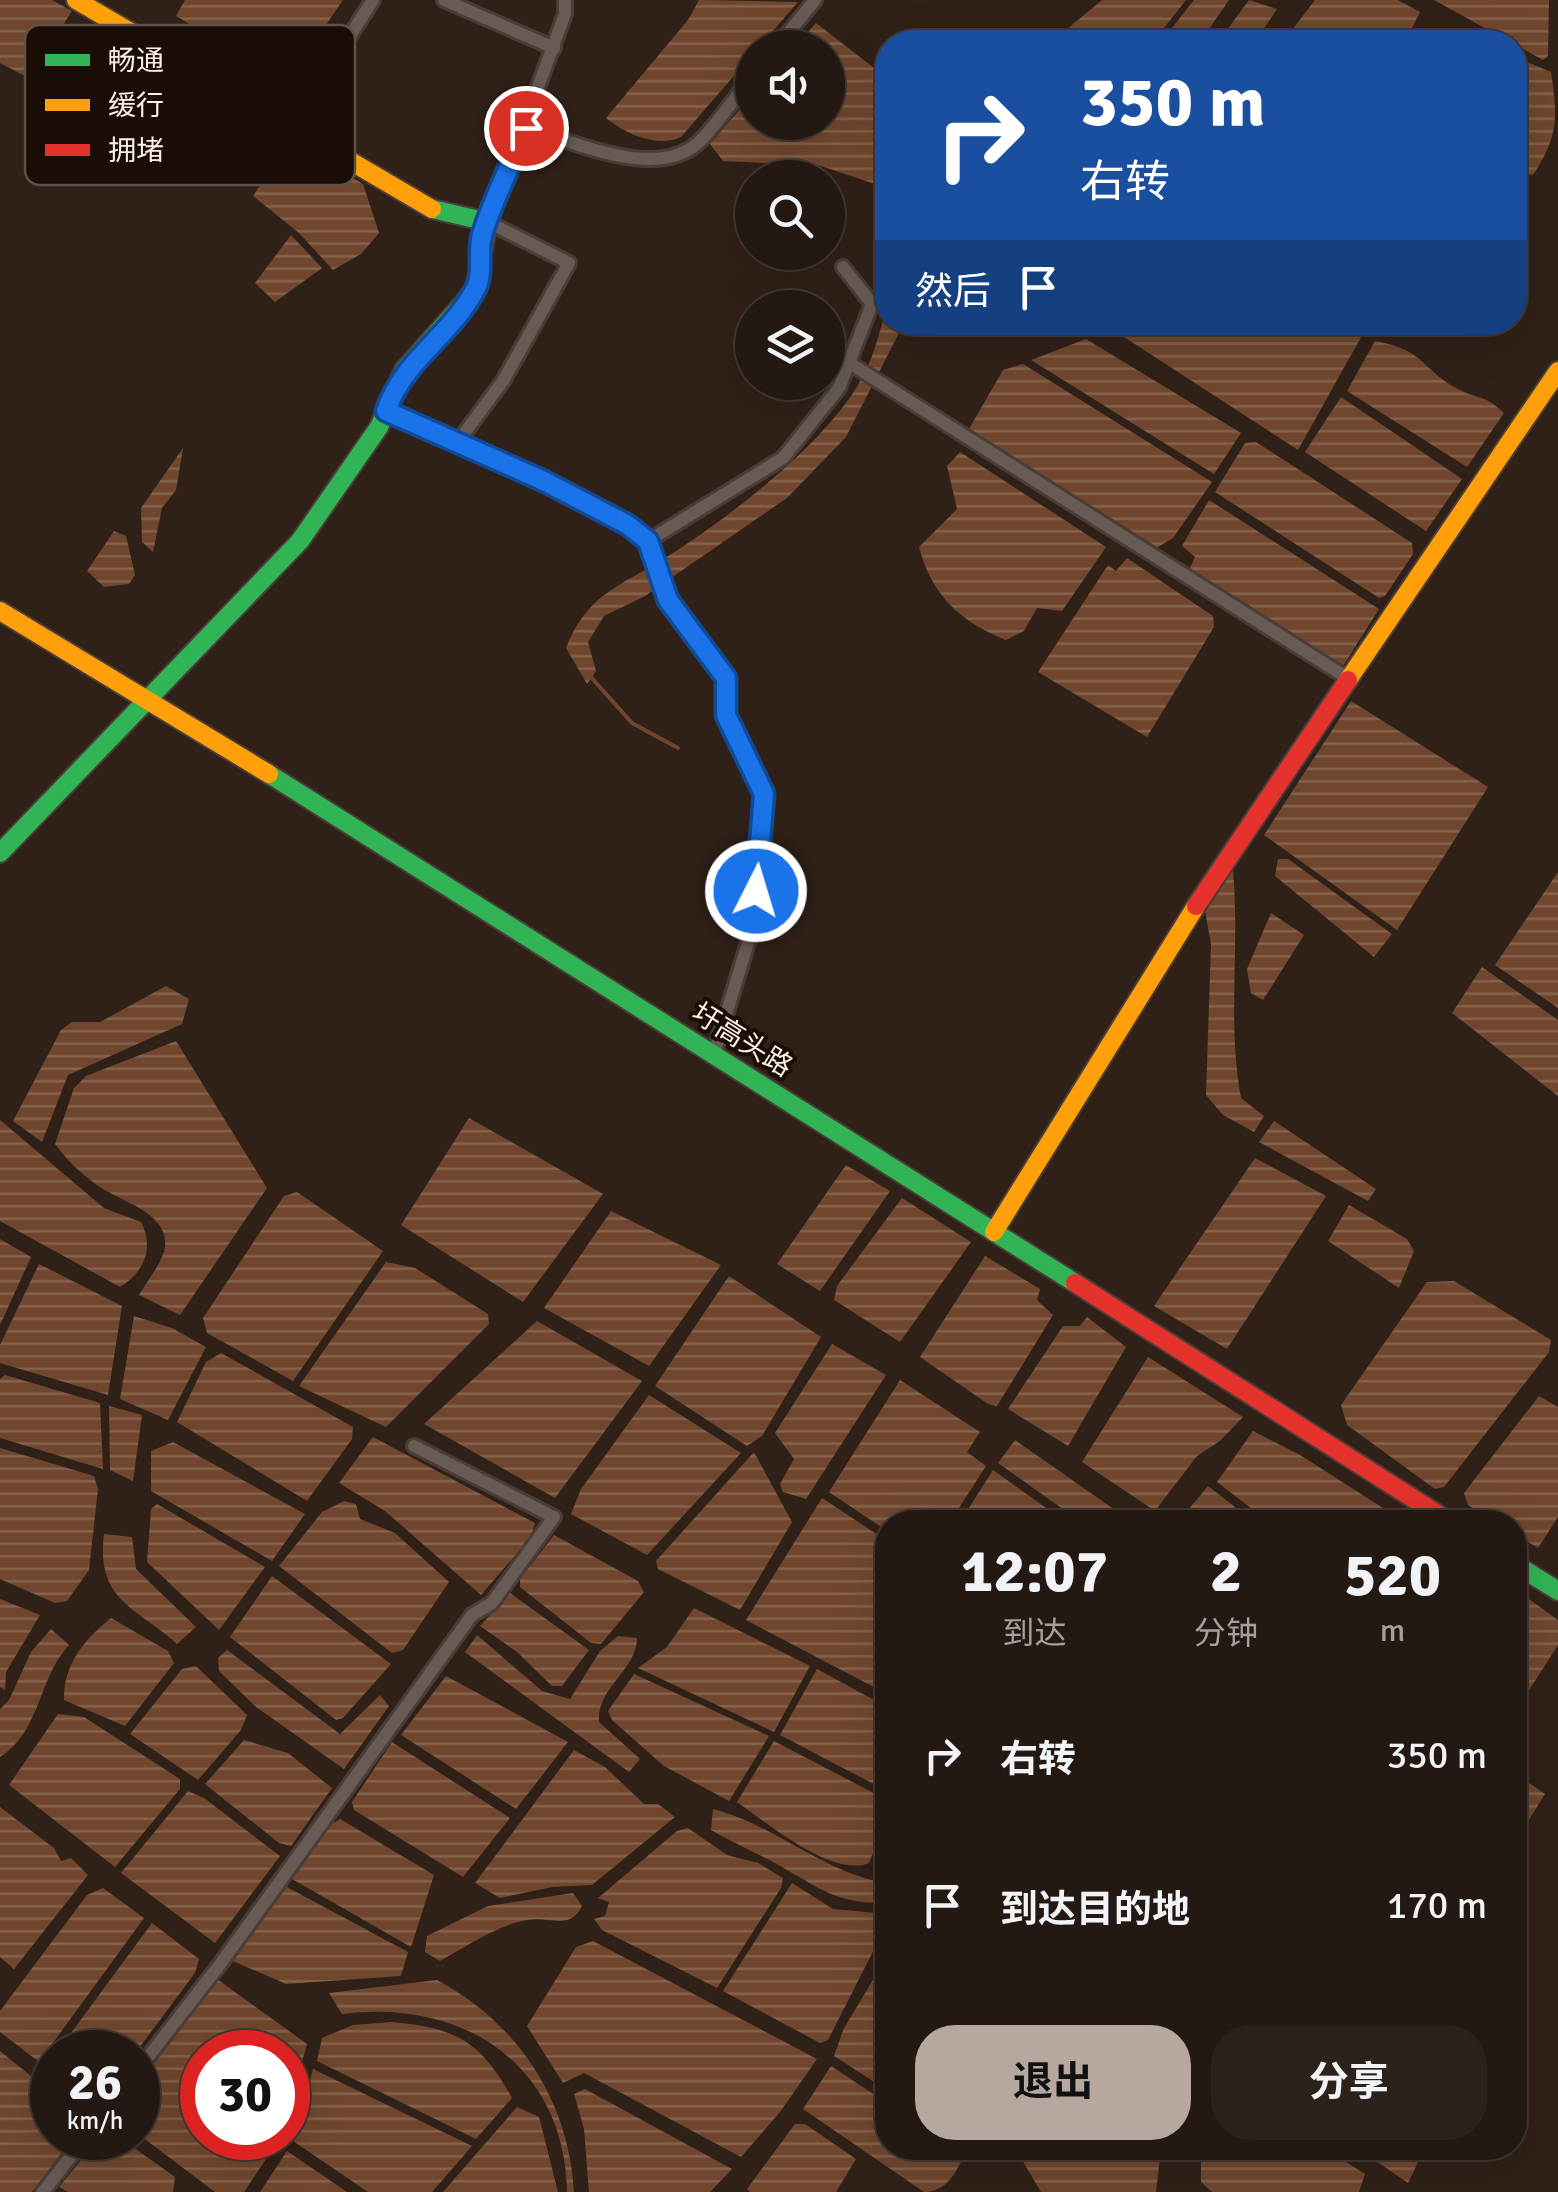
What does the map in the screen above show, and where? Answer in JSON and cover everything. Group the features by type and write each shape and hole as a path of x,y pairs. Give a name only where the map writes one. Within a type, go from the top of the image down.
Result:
{"street":[{"path":"76,0 119,25"},
{"path":"355,28 373,0"},
{"path":"444,0 554,48"},
{"path":"0,853 145,698 300,542 314,513 380,426 395,384 424,347 455,322 479,284 481,236 526,128 554,48 564,0"},
{"path":"790,30 814,0"},
{"path":"526,128 644,160 673,158 697,144 735,97"},
{"path":"355,162 437,211 488,222 569,264 502,381 457,444"},
{"path":"648,541 783,458 857,367 872,304 845,270"},
{"path":"857,367 1348,678"},
{"path":"994,1232 1204,893 1558,371"},
{"path":"386,411 544,481 628,525 648,541 664,590 726,678 726,715 764,794 754,923 714,1054"},
{"name":"圩高头路","path":"0,610 714,1054 1431,1510"},
{"path":"160,2042 472,1615 492,1604 554,1517 414,1446"},
{"path":"1527,1572 1558,1591"},
{"path":"43,2192 68,2160"}],"shaded area":[{"path":"0,0 52,0 72,11 63,25 25,25 25,76 0,63"},
{"path":"185,0 343,0 326,25 191,25 176,16"},
{"path":"699,0 798,2 774,30 735,30 735,75 681,137 662,141 642,138 606,118 688,20"},
{"path":"1102,0 1186,0 1162,30 1066,30"},
{"path":"1194,0 1229,0 1208,30 1170,30"},
{"path":"1249,0 1277,9 1263,30 1227,30"},
{"path":"1315,0 1398,0 1420,12 1411,30 1292,30"},
{"path":"1434,0 1549,0 1548,56 1543,60 1527,51 1527,30 1488,30"},
{"path":"845,45 875,69 875,184 845,174 845,160 723,161 710,144 735,115 735,140 845,140"},
{"path":"1527,62 1551,72 1555,102 1552,138 1533,175 1527,174"},
{"path":"355,179 363,184 379,233 361,254 333,270 299,233 253,196 260,185 355,185"},
{"path":"291,235 322,268 275,302 255,283"},
{"path":"879,335 898,335 846,437 787,498 645,596 604,616 588,642 596,671 587,684 566,648 594,603 689,542 797,457 842,409 863,376"},
{"path":"1121,335 1362,335 1298,450"},
{"path":"1086,339 1241,433 1214,474 1031,360"},
{"path":"1375,341 1413,354 1444,380 1491,402 1504,413 1467,467 1347,391"},
{"path":"1023,364 1212,482 1173,538 1155,549 969,429 1003,370"},
{"path":"1341,397 1462,479 1426,531 1305,452"},
{"path":"1256,442 1412,543 1413,554 1385,596 1379,598 1215,492 1245,443"},
{"path":"183,448 176,490 162,508 153,552 142,542 141,508"},
{"path":"960,452 1106,547 1062,611 1037,608 1024,631 1006,640 961,615 950,604 931,579 919,547 957,509 947,466"},
{"path":"1209,500 1379,609 1343,666 1189,570 1195,557 1182,546"},
{"path":"114,531 126,536 135,575 129,584 104,587 87,571"},
{"path":"1127,558 1213,616 1214,627 1147,737 1038,672 1108,565 1116,571"},
{"path":"1351,701 1488,787 1397,930 1264,835"},
{"path":"1278,859 1288,859 1392,934 1374,957 1275,876"},
{"path":"1233,870 1237,1070 1241,1098 1264,1116 1254,1132 1223,1115 1206,1095 1211,944 1205,911"},
{"path":"1558,872 1558,1008 1495,965"},
{"path":"1271,913 1304,935 1263,1000 1251,993 1247,969"},
{"path":"1482,967 1558,1020 1558,1096 1452,1013"},
{"path":"166,986 189,999 182,1024 68,1075 42,1142 13,1121 61,1030 72,1022 100,1022"},
{"path":"176,1041 267,1188 180,1315 139,1295 164,1253 160,1225 87,1178 55,1144 74,1088 86,1076"},
{"path":"469,1118 603,1194 523,1302 401,1225"},
{"path":"0,1120 104,1208 141,1222 147,1250 129,1281 120,1287 0,1221"},
{"path":"1274,1121 1376,1189 1368,1201 1259,1142"},
{"path":"1255,1158 1326,1196 1227,1349 1154,1306"},
{"path":"846,1165 890,1191 820,1291 777,1264"},
{"path":"297,1192 383,1251 293,1381 207,1333 203,1318 284,1196"},
{"path":"902,1198 971,1242 900,1342 834,1300 837,1286"},
{"path":"1349,1205 1407,1239 1414,1251 1399,1288 1328,1241"},
{"path":"611,1211 721,1265 649,1366 544,1308"},
{"path":"0,1239 31,1257 0,1325"},
{"path":"985,1256 1040,1289 1037,1300 1053,1315 997,1406 988,1404 920,1357"},
{"path":"386,1262 415,1268 488,1314 489,1324 386,1427 299,1386"},
{"path":"39,1264 122,1306 108,1395 0,1363 0,1345"},
{"path":"729,1276 821,1337 762,1436 747,1446 655,1386"},
{"path":"1454,1281 1551,1340 1549,1352 1444,1487 1435,1489 1347,1425 1341,1405 1427,1282"},
{"path":"134,1316 172,1328 206,1347 168,1420 120,1399"},
{"path":"1087,1317 1126,1347 1068,1446 1008,1409 1063,1326 1080,1326"},
{"path":"537,1321 642,1381 555,1498 424,1424"},
{"path":"832,1344 886,1375 806,1499 783,1492 780,1484 794,1459 775,1433"},
{"path":"221,1353 353,1427 352,1439 307,1501 177,1422 206,1362"},
{"path":"1148,1357 1243,1417 1220,1441 1197,1456 1156,1510 1082,1462"},
{"path":"5,1375 100,1403 103,1469 0,1438 0,1379"},
{"path":"900,1380 980,1432 967,1452 986,1466 958,1510 875,1510 875,1523 829,1492"},
{"path":"649,1395 741,1453 647,1555 571,1514 581,1489"},
{"path":"1539,1396 1558,1407 1558,1517 1538,1548 1527,1541 1527,1510 1476,1510 1468,1505 1464,1493"},
{"path":"109,1406 142,1415 133,1481 110,1470"},
{"path":"1253,1431 1300,1455 1386,1510 1253,1510 1217,1482"},
{"path":"373,1437 535,1523 531,1537 481,1595 385,1511 339,1483"},
{"path":"1015,1440 1115,1510 1064,1510 998,1463"},
{"path":"173,1442 305,1514 272,1561 151,1491 151,1451"},
{"path":"0,1448 94,1476 98,1489 89,1570 67,1601 55,1603 0,1579"},
{"path":"754,1452 792,1522 740,1610 658,1569 656,1561"},
{"path":"993,1470 1049,1510 968,1510"},
{"path":"1208,1486 1239,1510 1188,1510"},
{"path":"822,1498 875,1533 875,1688 746,1620"},
{"path":"344,1501 356,1504 360,1519 395,1533 449,1582 403,1650 392,1653 279,1566 322,1512"},
{"path":"157,1504 265,1567 219,1630 147,1562 151,1509"},
{"path":"104,1534 132,1537 136,1569 196,1627 177,1644 133,1610 113,1588 103,1556"},
{"path":"554,1535 638,1581 644,1592 601,1644 591,1643 520,1587 520,1579"},
{"path":"272,1576 391,1664 343,1718 336,1720 230,1637"},
{"path":"510,1593 589,1650 562,1686 552,1686 517,1652 480,1626"},
{"path":"0,1599 40,1615 6,1672 5,1690 0,1687"},
{"path":"1527,1599 1558,1620 1558,1645 1527,1693"},
{"path":"694,1608 810,1666 774,1732 638,1668 667,1647"},
{"path":"111,1618 168,1651 174,1663 125,1726 64,1700 67,1675 77,1653"},
{"path":"51,1629 69,1645 51,1673 24,1733 0,1757 0,1709 9,1700 31,1652"},
{"path":"477,1635 542,1691 570,1699 600,1651 618,1636 637,1638 631,1660 604,1699 599,1722 640,1759 629,1772 465,1652"},
{"path":"227,1650 340,1734 380,1695 389,1706 344,1769 256,1707 219,1671 218,1658"},
{"path":"196,1666 247,1715 241,1730 198,1780 130,1734 182,1669"},
{"path":"817,1669 875,1700 875,1785 780,1735"},
{"path":"634,1674 769,1736 729,1801 664,1766 612,1720 608,1711"},
{"path":"446,1676 568,1742 516,1809 401,1735"},
{"path":"58,1714 84,1717 180,1779 180,1789 115,1867 9,1785"},
{"path":"244,1740 288,1753 332,1788 291,1846 279,1843 205,1784"},
{"path":"774,1741 875,1794 875,1848 869,1863 837,1863 801,1846 737,1802"},
{"path":"392,1742 510,1818 463,1877 354,1810 352,1802"},
{"path":"574,1750 605,1767 644,1804 658,1804 675,1817 592,1885 552,1887 500,1898 475,1883"},
{"path":"1527,1781 1545,1794 1527,1823"},
{"path":"188,1791 204,1798 280,1856 215,1943 121,1873"},
{"path":"0,1807 54,1848 61,1861 71,1858 88,1875 14,1969 0,1957"},
{"path":"713,1809 755,1825 834,1866 875,1881 875,1903 827,1892 711,1830"},
{"path":"340,1819 434,1875 411,1947 292,1879 330,1825"},
{"path":"688,1828 727,1855 758,1863 783,1878 781,1888 717,1988 602,1930 594,1919 605,1916 609,1902 598,1898 677,1831"},
{"path":"792,1883 833,1909 875,1913 875,1948 828,2040 820,2043 723,1991"},
{"path":"285,1886 408,1952 401,1976 286,1984 233,1961"},
{"path":"103,1888 144,1918 62,2030 30,2030 30,2055 0,2032 0,2011 87,1895"},
{"path":"573,1893 582,1906 572,1918 516,1923 440,1961 425,1952 427,1936 488,1906"},
{"path":"152,1923 199,1959 195,1973 152,2030 73,2030"},
{"path":"593,1941 817,2059 780,2112 741,2157 584,2073 563,2083 527,2026 576,1947"},
{"path":"875,1977 875,2082 834,2056 844,2028"},
{"path":"217,1979 288,2030 180,2030 180,2160 265,2160 244,2192 215,2192 160,2151 160,2055"},
{"path":"437,1980 492,2018 534,2068 562,2127 574,2192 567,2192 562,2147 548,2108 527,2075 499,2049 465,2030 428,2017 386,2012 342,2014 329,1993"},
{"path":"392,2022 450,2034 477,2050 489,2063 512,2098 476,2139 317,2061 322,2038 353,2025"},
{"path":"0,2051 30,2075 30,2160 56,2160 32,2192 0,2192"},
{"path":"831,2066 875,2095 875,2158 803,2109"},
{"path":"313,2069 472,2146 432,2192 368,2192 310,2153"},
{"path":"585,2089 732,2169 710,2192 589,2192 584,2129 574,2094"},
{"path":"517,2107 539,2117 558,2192 443,2192"},
{"path":"795,2124 805,2124 856,2159 836,2192 750,2192 747,2189"},
{"path":"81,2160 151,2160 175,2177 173,2192 68,2192 59,2187"},
{"path":"281,2160 300,2160 347,2192 260,2192"},
{"path":"877,2160 962,2160 950,2180 939,2189 924,2192"},
{"path":"1022,2160 1160,2160 1156,2192 1041,2192"},
{"path":"1201,2160 1343,2160 1365,2174 1359,2192 1212,2192 1201,2182"},
{"path":"1374,2160 1419,2160 1408,2183"}],"waterway":[{"path":"590,676 632,723 678,748"}],"traffic: fast":[{"path":"0,853 300,541 379,427 404,370 475,290 488,222 432,209"},
{"path":"269,774 1075,1283"},
{"path":"1527,1572 1558,1591"}],"traffic: slow":[{"path":"76,0 119,25"},
{"path":"355,164 432,209"},
{"path":"1348,680 1558,371"},
{"path":"0,611 269,774"},
{"path":"994,1232 1196,906"}],"traffic: jam":[{"path":"1196,906 1348,680"},
{"path":"1075,1283 1431,1510"}],"route":[{"path":"526,128 481,236 479,284 455,322 424,347 395,384 386,411 544,481 628,525 648,541 668,600 726,678 726,715 752,762 764,794 756,891"}]}
